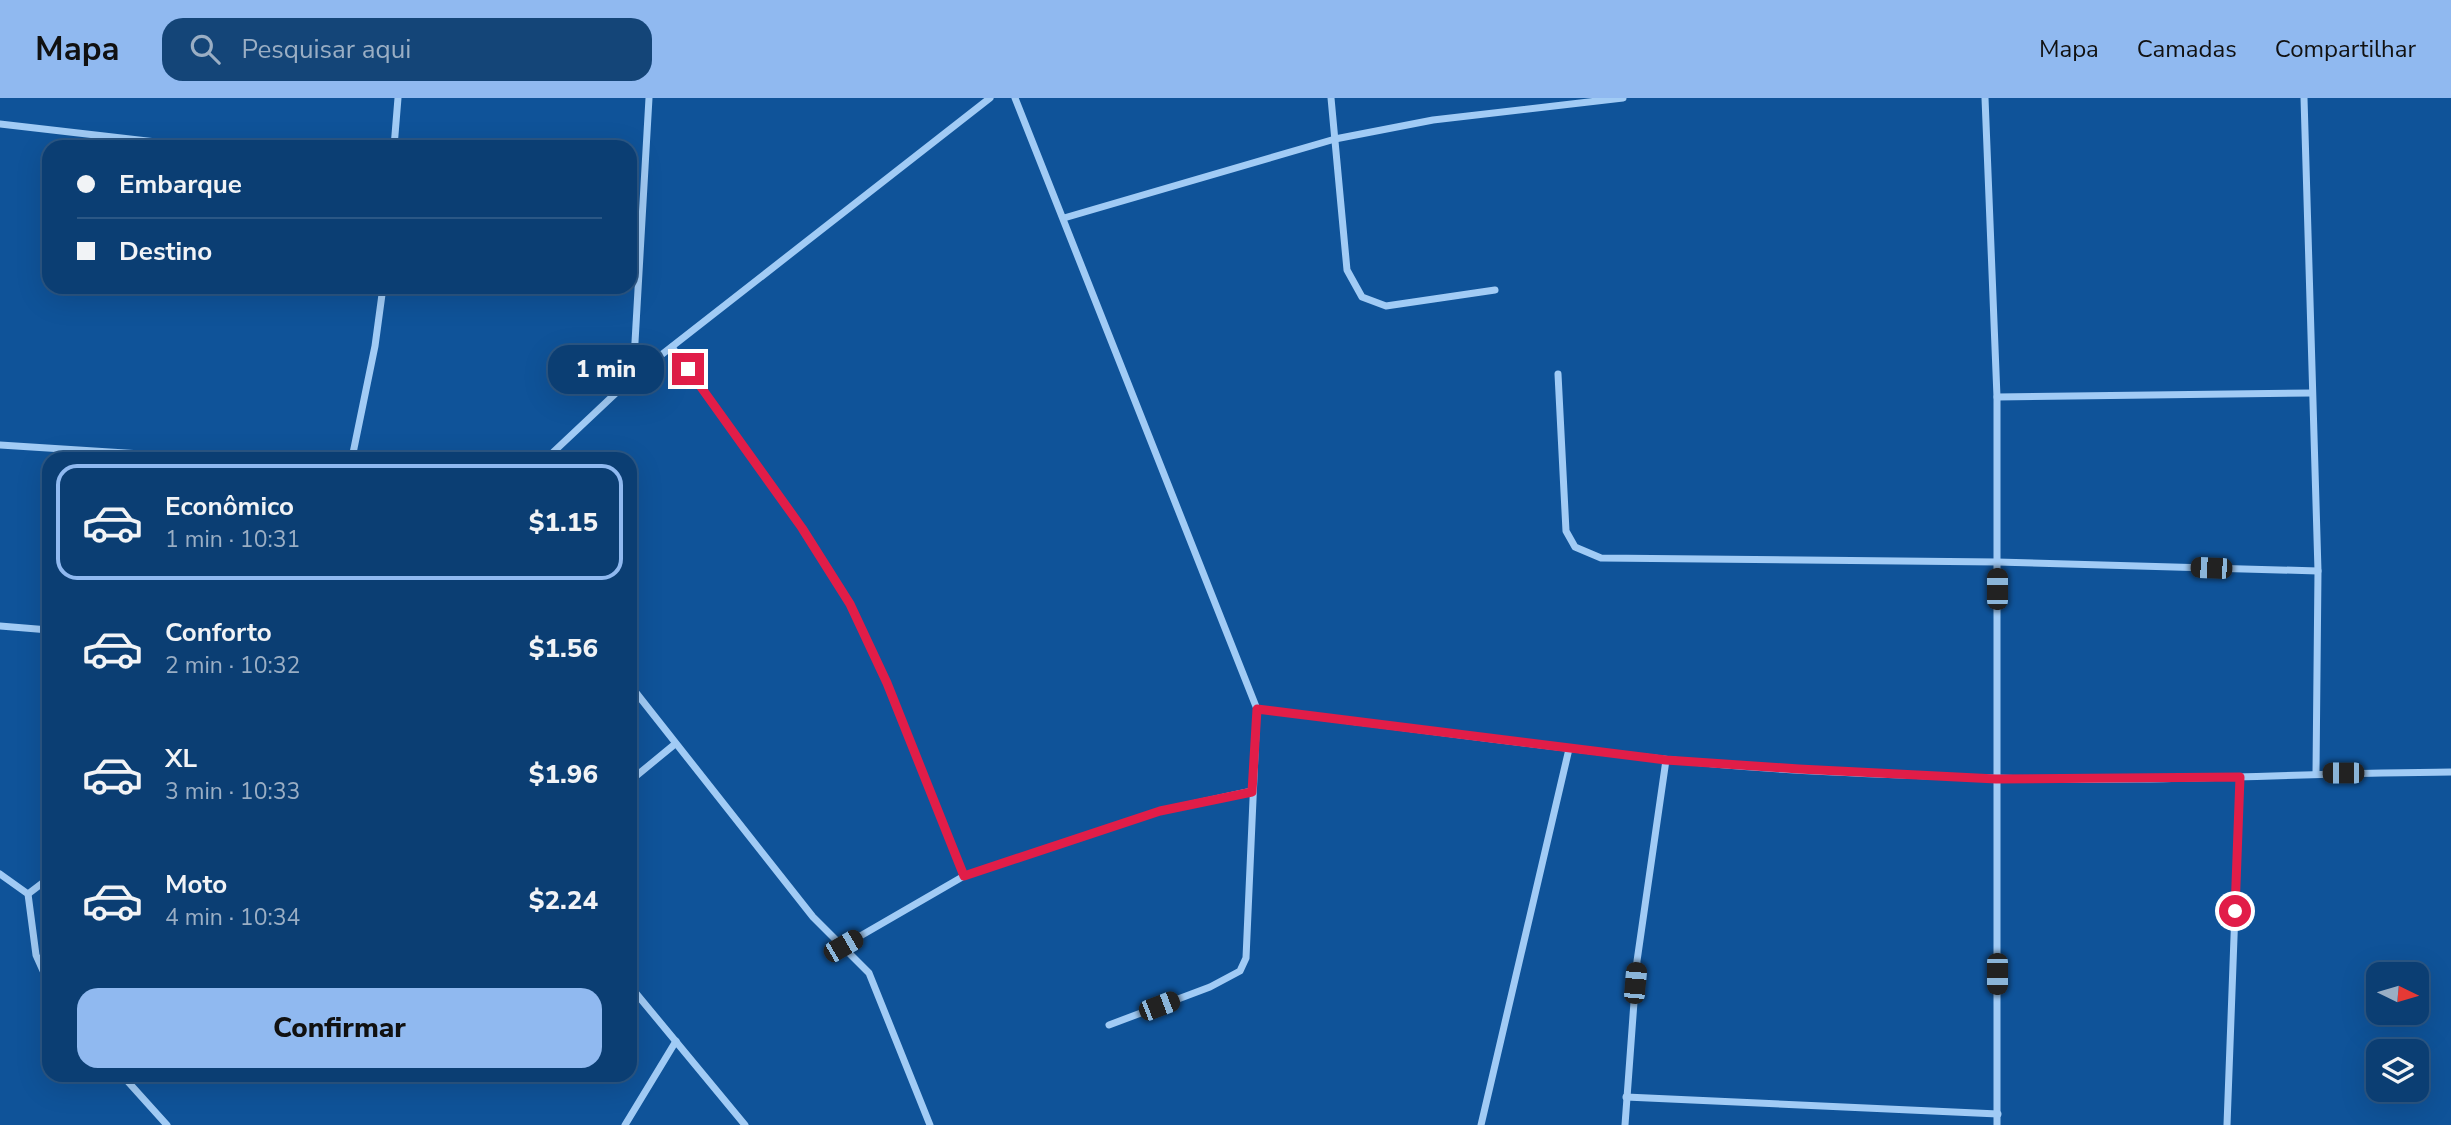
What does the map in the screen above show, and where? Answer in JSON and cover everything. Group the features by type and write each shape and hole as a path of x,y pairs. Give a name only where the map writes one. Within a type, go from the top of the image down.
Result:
{"street":[{"path":"395,140 398,98"},
{"path":"633,377 649,98"},
{"path":"553,452 633,377 990,98"},
{"path":"1015,98 1257,709 1246,958 1240,971 1210,987 1109,1025"},
{"path":"1331,98 1347,270 1362,298 1386,306 1495,290"},
{"path":"1064,218 1335,139 1433,120 1623,98"},
{"path":"1985,98 1997,397 1997,1125"},
{"path":"2304,98 2318,571 2316,773"},
{"path":"0,124 139,140"},
{"path":"353,452 375,346 382,294"},
{"path":"672,347 802,528 850,604 887,683 964,876"},
{"path":"1558,374 1566,531 1575,547 1601,558 1997,562 2318,571"},
{"path":"1997,397 2312,393"},
{"path":"0,445 110,452"},
{"path":"0,626 42,629"},
{"path":"637,694 813,917 869,972 930,1125"},
{"path":"1257,709 1666,760 1799,769 1996,779 2451,772"},
{"path":"637,775 674,744"},
{"path":"1480,1125 1569,749"},
{"path":"1625,1125 1637,961 1666,760"},
{"path":"2227,1125 2240,777"},
{"path":"843,946 964,876 1160,811 1252,792"},
{"path":"0,874 28,894 36,956 42,969"},
{"path":"28,894 42,883"},
{"path":"637,994 745,1125"},
{"path":"625,1125 676,1041"},
{"path":"128,1082 167,1125"},
{"path":"1626,1097 1998,1114"}],"route":[{"path":"688,369 802,528 850,604 887,683 964,876 1160,811 1252,792 1257,709 1666,760 1996,779 2240,777 2235,911"}]}
